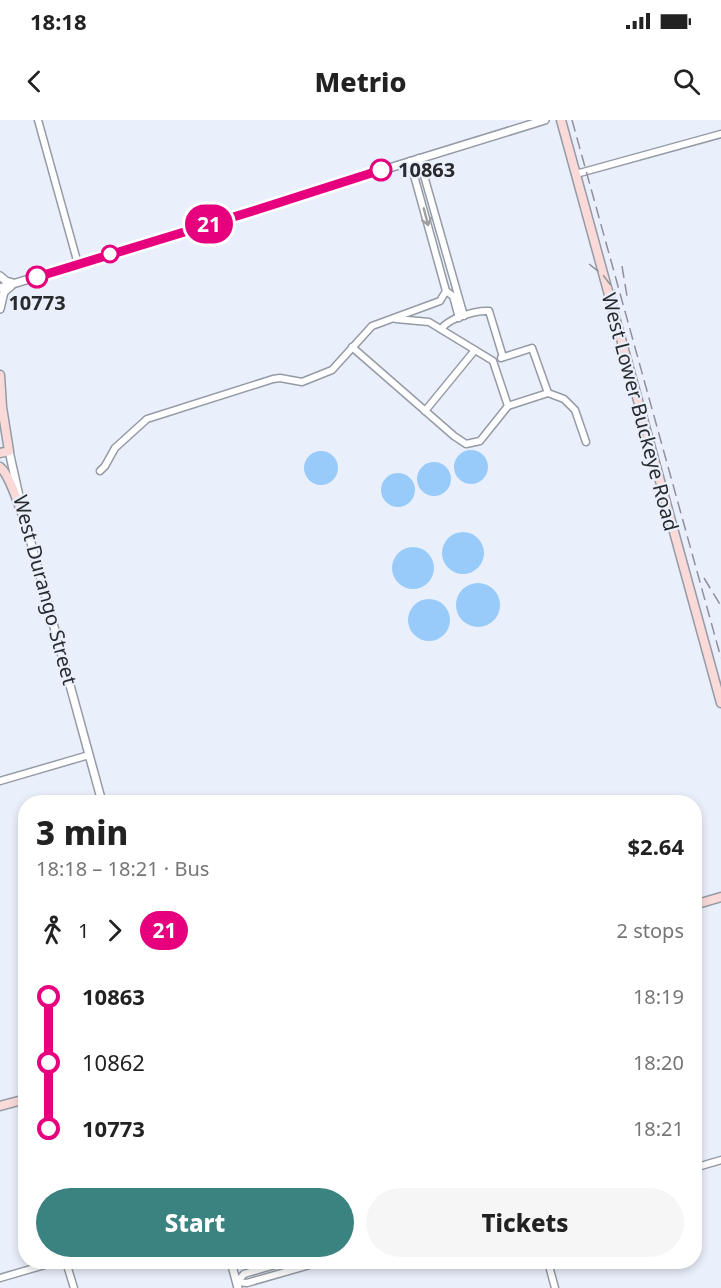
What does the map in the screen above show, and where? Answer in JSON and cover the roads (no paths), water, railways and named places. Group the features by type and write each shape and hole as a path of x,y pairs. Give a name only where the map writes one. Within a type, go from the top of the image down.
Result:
{"main road":[{"name":"West Lower Buckeye Road","path":"561,120 721,703"},
{"name":"West Durango Street","path":"0,375 5,452"},
{"path":"0,467 8,477 23,514"},
{"path":"702,903 721,897"},
{"path":"0,1106 18,1101"}],"street":[{"path":"38,120 78,264"},
{"path":"0,288 545,120"},
{"path":"576,174 721,134"},
{"path":"420,158 462,317"},
{"path":"410,161 446,291 453,296 462,317"},
{"path":"416,183 426,181"},
{"path":"0,276 6,281 16,283"},
{"path":"0,309 4,292 16,283"},
{"path":"100,471 115,448 147,418 280,378 302,382 332,370 372,326 440,302 446,291"},
{"path":"441,329 446,322 481,311 489,311 503,357"},
{"path":"390,320 410,319 429,322 493,361 508,406"},
{"path":"352,347 466,444 480,441 508,406 548,393 564,399 575,410 586,442"},
{"path":"493,361 532,348 548,393"},
{"path":"425,411 475,350"},
{"name":"West Durango Street","path":"5,452 100,795"},
{"path":"0,781 89,755"},
{"path":"702,1165 721,1160"},
{"path":"0,1278 31,1269"},
{"path":"68,1269 74,1288"},
{"path":"233,1269 237,1286"},
{"path":"237,1286 244,1274 261,1269"},
{"path":"237,1286 296,1269"},
{"path":"550,1269 555,1288"}],"water":[{"path":"471,450 483,455 488,467 483,479 471,484 459,479 454,467 459,455"},
{"path":"321,451 333,456 338,468 333,480 321,485 309,480 304,468 309,456"},
{"path":"434,462 446,467 451,479 446,491 434,496 422,491 417,479 422,467"},
{"path":"398,473 410,478 415,490 410,502 398,507 386,502 381,490 386,478"},
{"path":"463,532 478,538 484,553 478,568 463,574 448,568 442,553 448,538"},
{"path":"413,547 421,548 428,553 433,560 433,576 428,583 421,588 413,589 405,588 398,583 393,576 392,568 393,560 398,553 405,548"},
{"path":"478,583 493,590 500,605 493,620 478,627 463,620 456,605 463,590"},
{"path":"429,599 437,600 444,605 449,612 449,628 444,635 437,640 429,641 421,640 414,635 409,628 408,620 409,612 414,605 421,600"}],"railway":[{"path":"572,120 721,658"},
{"path":"589,264 603,275 616,292"},
{"path":"622,266 627,296"},
{"path":"704,578 721,606"}],"place":[{"name":"10863","path":"381,170"},
{"name":"10773","path":"37,277"}]}
